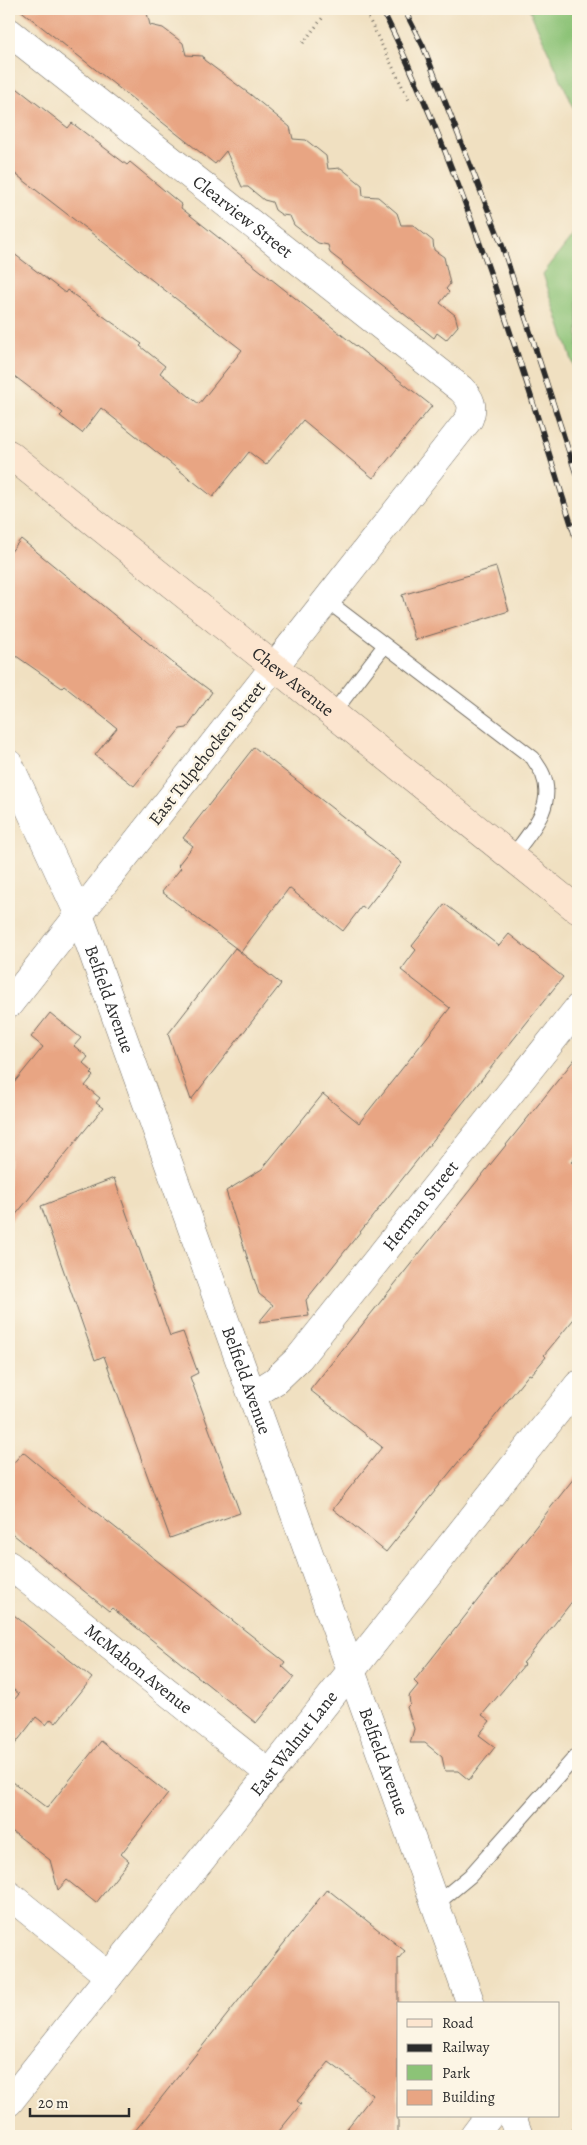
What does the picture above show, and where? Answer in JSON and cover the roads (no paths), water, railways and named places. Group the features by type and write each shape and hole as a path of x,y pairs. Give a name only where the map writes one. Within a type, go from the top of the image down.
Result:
{"street":[{"name":"Clearview Street","path":"9,32 461,389 472,404"},
{"name":"East Tulpehocken Street","path":"9,1004 468,419 472,404"},
{"name":"Chew Avenue","path":"9,454 578,910"},
{"name":"Belfield Avenue","path":"9,764 79,915 470,2002"},
{"name":"Herman Street","path":"253,1395 275,1381 299,1358 578,1008"},
{"name":"East Walnut Lane","path":"9,2102 578,1385"},
{"name":"McMahon Avenue","path":"9,1564 270,1774"},
{"path":"9,1895 109,1976"},
{"path":"474,2136 488,2118"},
{"path":"513,2118 519,2136"}],"lane":[{"path":"326,600 533,758 543,775 546,791 544,809 537,822 512,856"},
{"path":"333,713 385,645"},
{"path":"435,1905 470,1876 578,1754"}],"railway":[{"path":"382,9 440,140 491,274 578,546"},
{"path":"404,9 423,46 502,245 578,480"}]}
